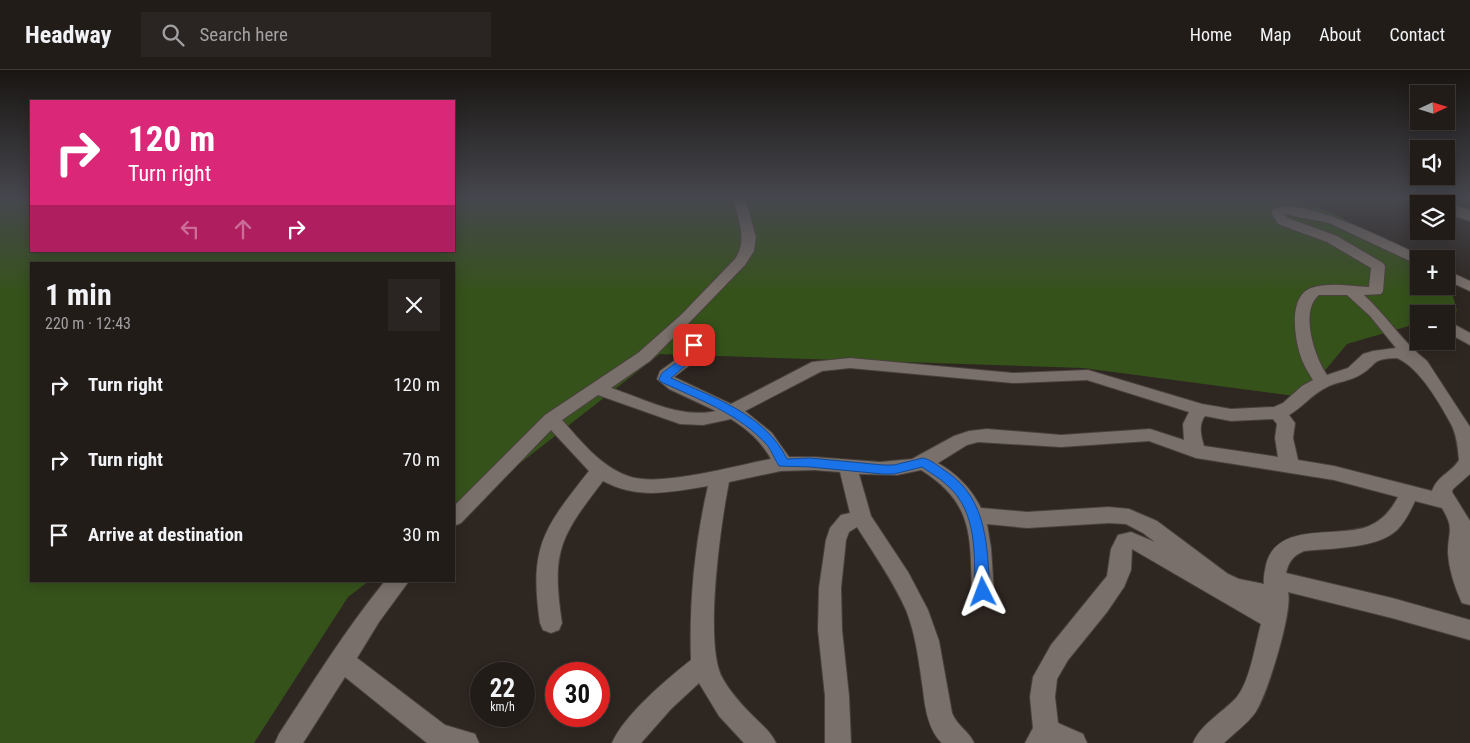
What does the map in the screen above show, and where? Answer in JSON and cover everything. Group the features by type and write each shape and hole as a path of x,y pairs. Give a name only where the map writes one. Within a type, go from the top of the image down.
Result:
{"street":[{"path":"455,517 551,419 621,374 671,332 740,262 747,251 749,237 747,229"},
{"path":"1306,229 1332,239 1378,266 1376,291 1327,290 1314,292 1308,296 1302,325 1305,344 1310,360 1323,382"},
{"path":"1353,229 1410,256"},
{"path":"1455,279 1470,287"},
{"path":"1352,292 1375,313 1412,358 1421,365 1465,428 1468,465 1461,473 1444,485 1442,492 1461,523 1459,554 1464,581 1470,596"},
{"path":"1455,331 1470,340"},
{"path":"671,332 691,340 695,350 693,355 666,375 665,379 732,411 765,434 774,445 783,463"},
{"path":"598,389 680,418 693,420 710,419 732,411 818,366 850,363 1013,378 1088,375 1201,410 1231,415 1257,415 1278,413 1289,407 1308,390 1323,382 1354,372 1369,358 1379,354 1399,353 1412,358"},
{"path":"1196,451 1190,423 1194,415 1201,410"},
{"path":"1278,413 1286,423 1284,444 1289,464"},
{"path":"551,419 600,471 615,480 634,486 655,486 720,477 783,463 810,463 894,470 934,458 951,444 964,438 978,436 1051,441 1150,435 1196,451 1334,472 1447,502"},
{"path":"923,462 952,482 966,497 975,515 980,537 983,592"},
{"path":"848,467 855,499 862,518 900,578 917,610 927,641 939,714 946,730 960,743"},
{"path":"550,623 546,582 547,560 558,530 600,471"},
{"path":"720,477 713,508 703,601 704,664 718,694 742,723 763,743"},
{"path":"1206,743 1245,706 1254,692 1274,620 1278,561 1287,549 1301,543 1370,534 1388,526 1399,514 1410,492"},
{"path":"975,515 1028,520 1109,515 1129,517 1150,527 1220,580 1243,590 1276,587 1392,608 1470,630"},
{"path":"838,743 837,696 830,630 830,588 836,540 840,528 848,522 862,518"},
{"path":"1074,743 1042,737 1045,679 1057,658 1116,581 1122,566 1122,546 1125,541 1139,542 1274,620"},
{"path":"288,743 370,615 397,582"},
{"path":"341,660 389,696 437,739 466,743"},
{"path":"625,743 647,714 680,682 704,664"}],"green space":[{"path":"0,229 30,229 30,252 455,252 455,229 1363,229 1410,255 1410,295 1453,295 1457,311 1455,312 1455,305 1410,305 1410,326 1347,344 1303,397 1083,368 660,354 455,514 455,262 30,262 30,582 368,582 348,597 254,743 0,743"}],"route":[{"path":"694,345 693,355 666,375 665,379 732,411 755,425 774,445 783,463 810,463 871,470 894,470 923,462 952,482 966,497 975,515 980,537 983,592"}]}
